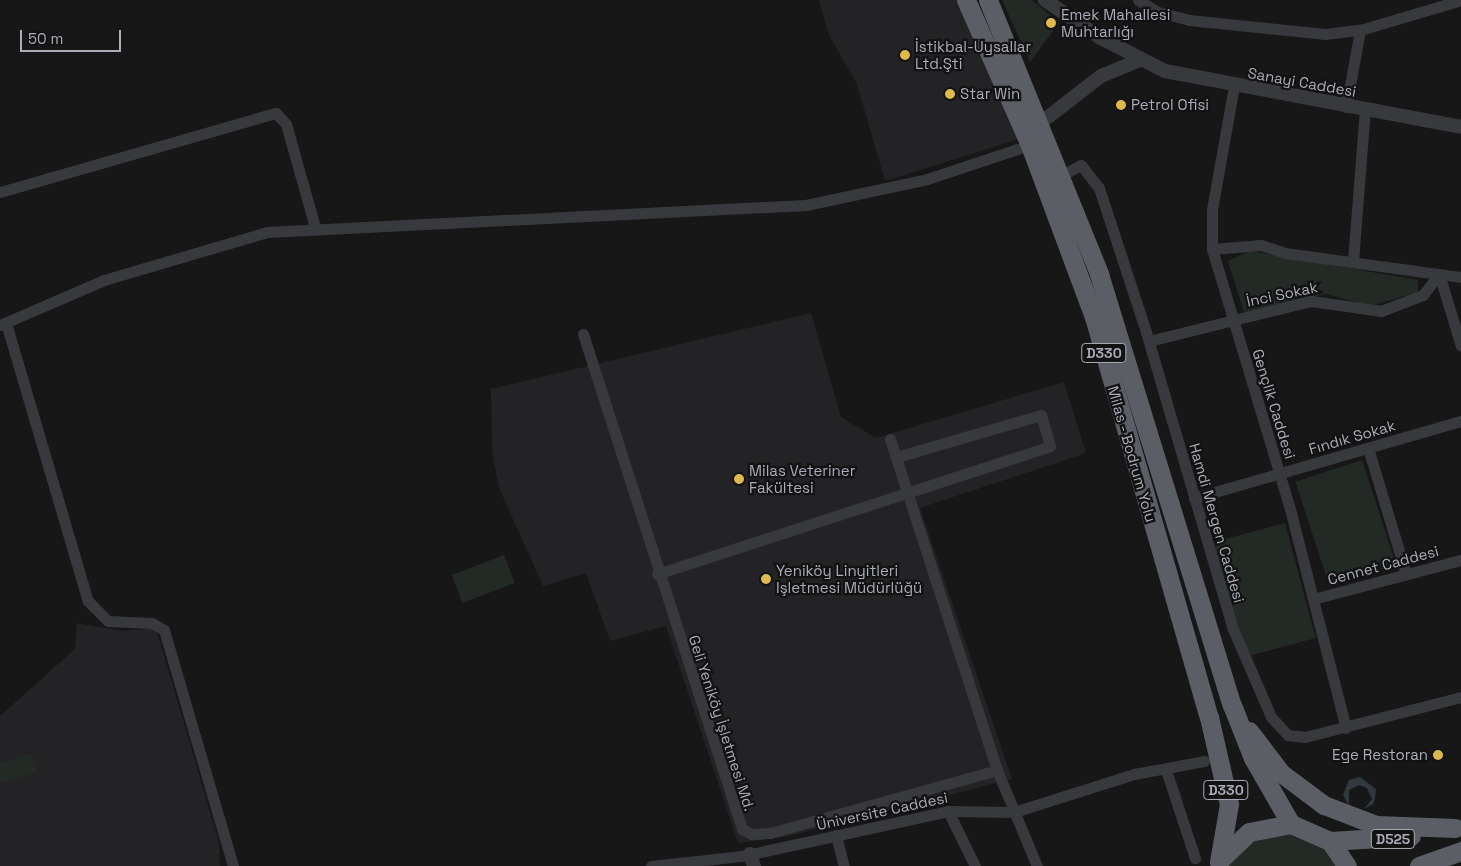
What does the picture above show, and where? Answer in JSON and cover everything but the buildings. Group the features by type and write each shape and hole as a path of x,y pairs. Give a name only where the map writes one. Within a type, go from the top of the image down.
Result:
{"highway":[{"name":"Milas - Bodrum Yolu","path":"966,0 1030,145 1094,317 1208,717 1229,804 1218,864"},
{"name":"Milas - Bodrum Yolu","path":"988,0 1038,124 1062,175 1102,282 1232,705"},
{"path":"1232,705 1268,790 1291,824 1330,841 1348,866"},
{"path":"1232,705 1281,773 1324,805 1376,825 1458,827"},
{"path":"1218,864 1248,832 1291,824"},
{"name":"D525","path":"1330,841 1390,839 1458,827"},
{"path":"1432,866 1459,852"},
{"name":"D525","path":"1419,866 1459,852"}],"street":[{"name":"Sanayi Caddesi","path":"1045,0 1140,60 1179,75 1461,127"},
{"path":"1138,0 1158,12 1205,23 1301,32 1360,30 1455,2"},
{"path":"1346,107 1360,30"},
{"path":"1038,124 1102,76 1140,60"},
{"name":"Gençlik Caddesi","path":"1234,86 1212,210 1212,248 1280,473 1346,728"},
{"path":"1353,261 1365,110"},
{"path":"0,192 276,113 286,124 315,227"},
{"path":"233,866 164,630 152,623 108,621 88,601 3,324 74,291 187,254 267,232 315,227 806,205 927,179 1030,145"},
{"name":"Hamdi Mergen Caddesi","path":"1062,175 1081,165 1093,177 1149,341 1241,653 1271,717 1295,737 1346,728 1461,697"},
{"name":"İnci Sokak","path":"1212,248 1261,245 1286,253 1461,277"},
{"path":"1439,274 1461,346"},
{"name":"İnci Sokak","path":"1149,341 1319,300 1381,310 1423,295 1439,274"},
{"name":"Geli Yeniköy İşletmesi Md.","path":"583,334 657,574 739,825 747,833 770,833 997,770"},
{"path":"657,574 908,494 1050,446 1041,415 896,457"},
{"name":"Fındık Sokak","path":"1194,498 1461,421"},
{"path":"890,438 997,770 1037,866"},
{"path":"1368,448 1406,574"},
{"name":"Cennet Caddesi","path":"1313,599 1461,560"},
{"name":"Üniversite Caddesi","path":"651,866 752,860 836,835 948,811 1014,812 1134,774 1166,770 1204,761"},
{"path":"1166,770 1195,858"},
{"path":"948,811 975,866"},
{"path":"836,835 844,866"}],"shaded area":[{"path":"819,0 959,0 1022,138 885,181 857,84 829,35"},
{"path":"1002,0 1032,0 1059,23 1030,62"},
{"path":"1250,251 1418,280 1418,292 1370,306 1327,294 1244,312 1228,261"},
{"name":"Yeniköy Linyitleri Işletmesi Müdürlüğü","path":"811,313 841,417 876,438 1064,382 1086,453 920,508 1012,779 789,836 738,843 666,626 610,641 586,573 543,586 499,488 492,451 491,389"},
{"path":"1362,460 1396,565 1329,586 1295,482"},
{"path":"1285,523 1316,638 1244,657 1214,542"},
{"path":"504,555 515,583 462,603 452,575"},
{"path":"77,623 122,631 156,628 219,842 220,866 0,866 0,716 75,649"},
{"path":"32,753 38,772 0,783 0,763"},
{"path":"1360,777 1376,789 1373,804 1364,809 1372,799 1367,788 1359,785 1349,790 1349,806 1343,795 1349,780"},
{"path":"1290,832 1326,848 1339,866 1229,866 1250,841"}],"place":[{"name":"Emek Mahallesi Muhtarlığı","path":"1051,23"},
{"name":"İstikbal-Uysallar Ltd.Şti","path":"905,55"},
{"name":"Star Win","path":"950,94"},
{"name":"Petrol Ofisi","path":"1121,105"},
{"name":"Milas Veteriner Fakültesi","path":"739,479"},
{"name":"Yeniköy Linyitleri Işletmesi Müdürlüğü","path":"766,579"},
{"name":"Ege Restoran","path":"1438,755"}]}
